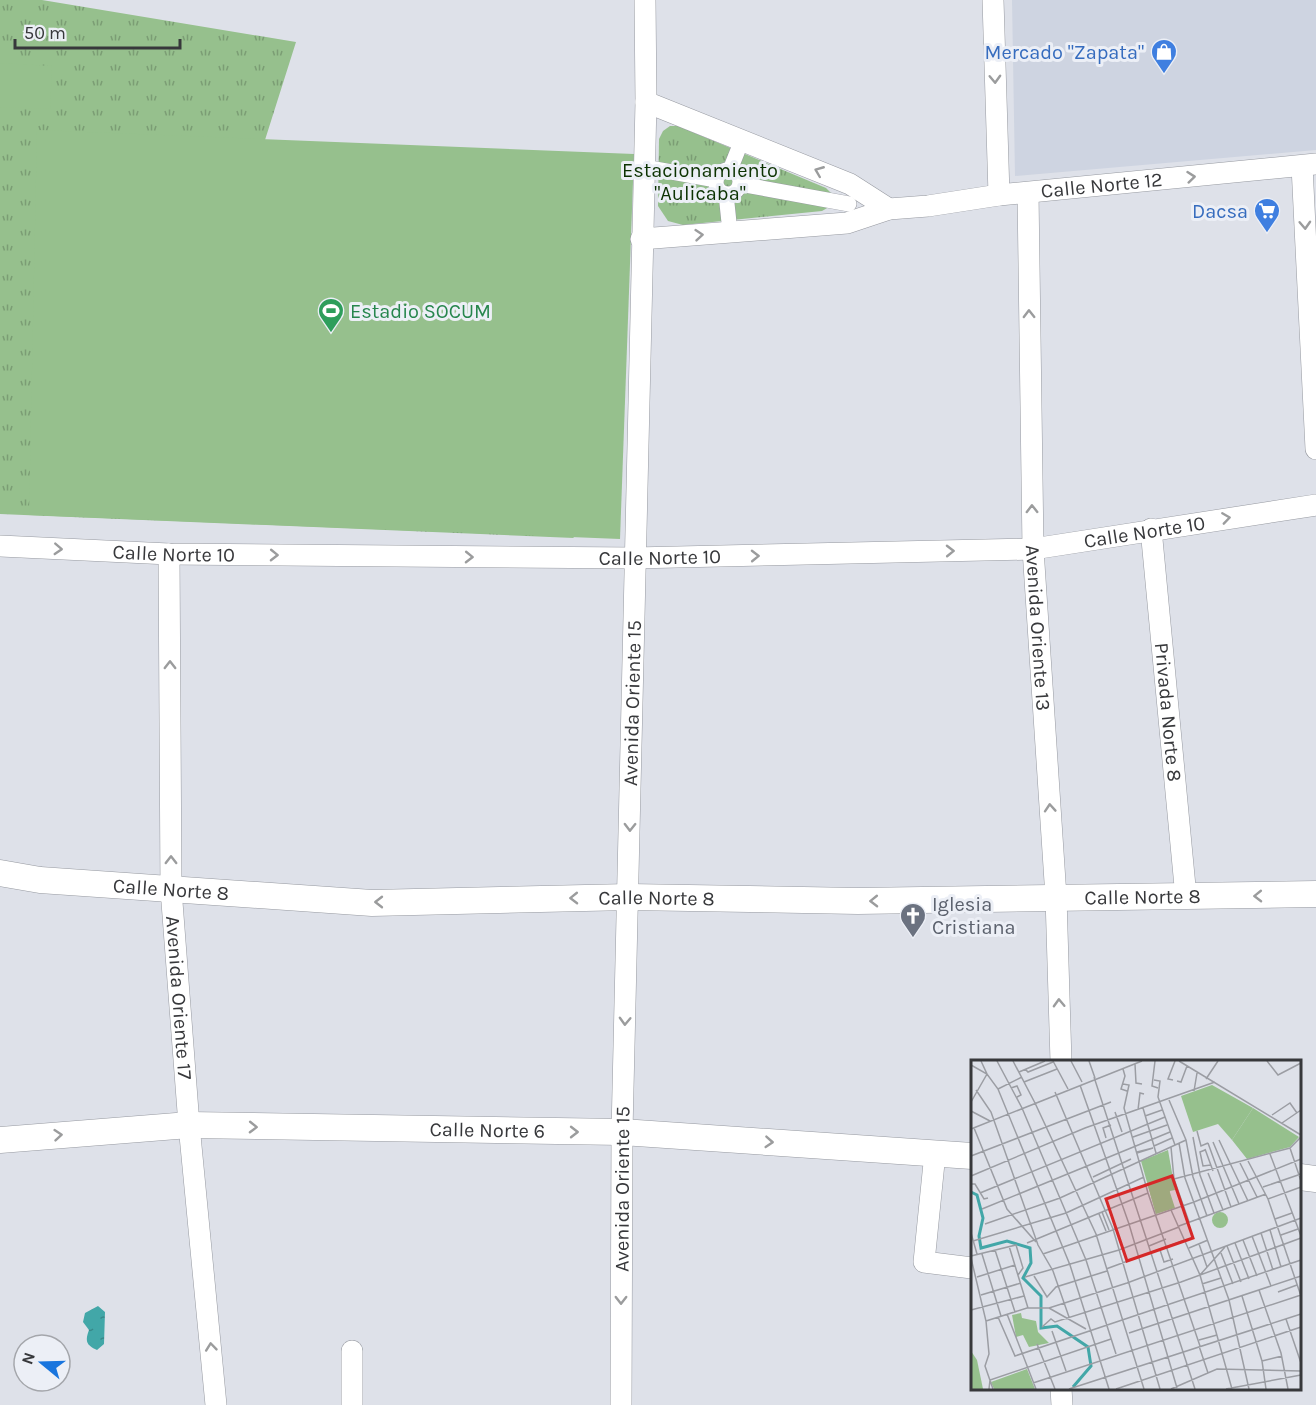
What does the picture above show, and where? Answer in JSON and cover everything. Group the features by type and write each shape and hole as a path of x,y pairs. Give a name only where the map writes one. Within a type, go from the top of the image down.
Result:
{"street":[{"name":"Avenida Oriente 15","path":"621,1405 622,1132 629,897 641,239 646,102 645,0"},
{"path":"993,0 999,195"},
{"path":"646,102 742,140 849,204"},
{"path":"730,170 742,140"},
{"path":"1309,165 1316,449"},
{"name":"Calle Norte 12","path":"641,239 730,232 849,204 889,209 928,206 999,195 1309,165"},
{"path":"644,167 716,180"},
{"path":"730,170 738,175 740,184 735,192 726,194 718,189 716,180 721,172 730,170"},
{"path":"740,184 889,209"},
{"name":"Avenida Oriente 13","path":"1028,193 1033,549 1056,897 1061,1060"},
{"path":"726,194 730,232"},
{"name":"Calle Norte 10","path":"0,546 169,554 634,558 1033,549 1316,505"},
{"name":"Privada Norte 8","path":"1151,529 1186,897"},
{"name":"Avenida Oriente 17","path":"169,554 171,889 189,1125 216,1405"},
{"name":"Calle Norte 8","path":"0,873 40,880 372,903 629,897 858,901 1316,894"},
{"name":"Calle Norte 6","path":"0,1140 189,1125 622,1132 971,1156"},
{"path":"935,1153 924,1262 971,1268"},
{"path":"1301,1178 1316,1179"},
{"path":"352,1351 352,1405"},
{"path":"1061,1390 1062,1405"}],"shaded area":[{"name":"Mercado \"Zapata\"","path":"1012,0 1316,0 1316,150 1015,176"}],"green space":[{"name":"Estadio SOCUM","path":"0,0 42,0 296,42 265,140 574,538 0,514"},
{"path":"0,63 52,66 50,109 0,107"},
{"name":"Estacionamiento \"Aulicaba\"","path":"670,126 678,126 826,188 831,193 829,207 822,211 683,225 668,221 658,206 659,139 663,131"},
{"name":"Estadio SOCUM","path":"37,130 634,154 620,539 29,515"}],"water":[{"path":"98,1306 105,1312 104,1344 97,1350 87,1342 89,1330 83,1322 85,1313"}],"place":[{"name":"Mercado \"Zapata\"","path":"1164,75"},
{"name":"Dacsa","path":"1267,234"},
{"name":"Estadio SOCUM","path":"331,334"},
{"name":"Iglesia Cristiana","path":"913,939"}]}
